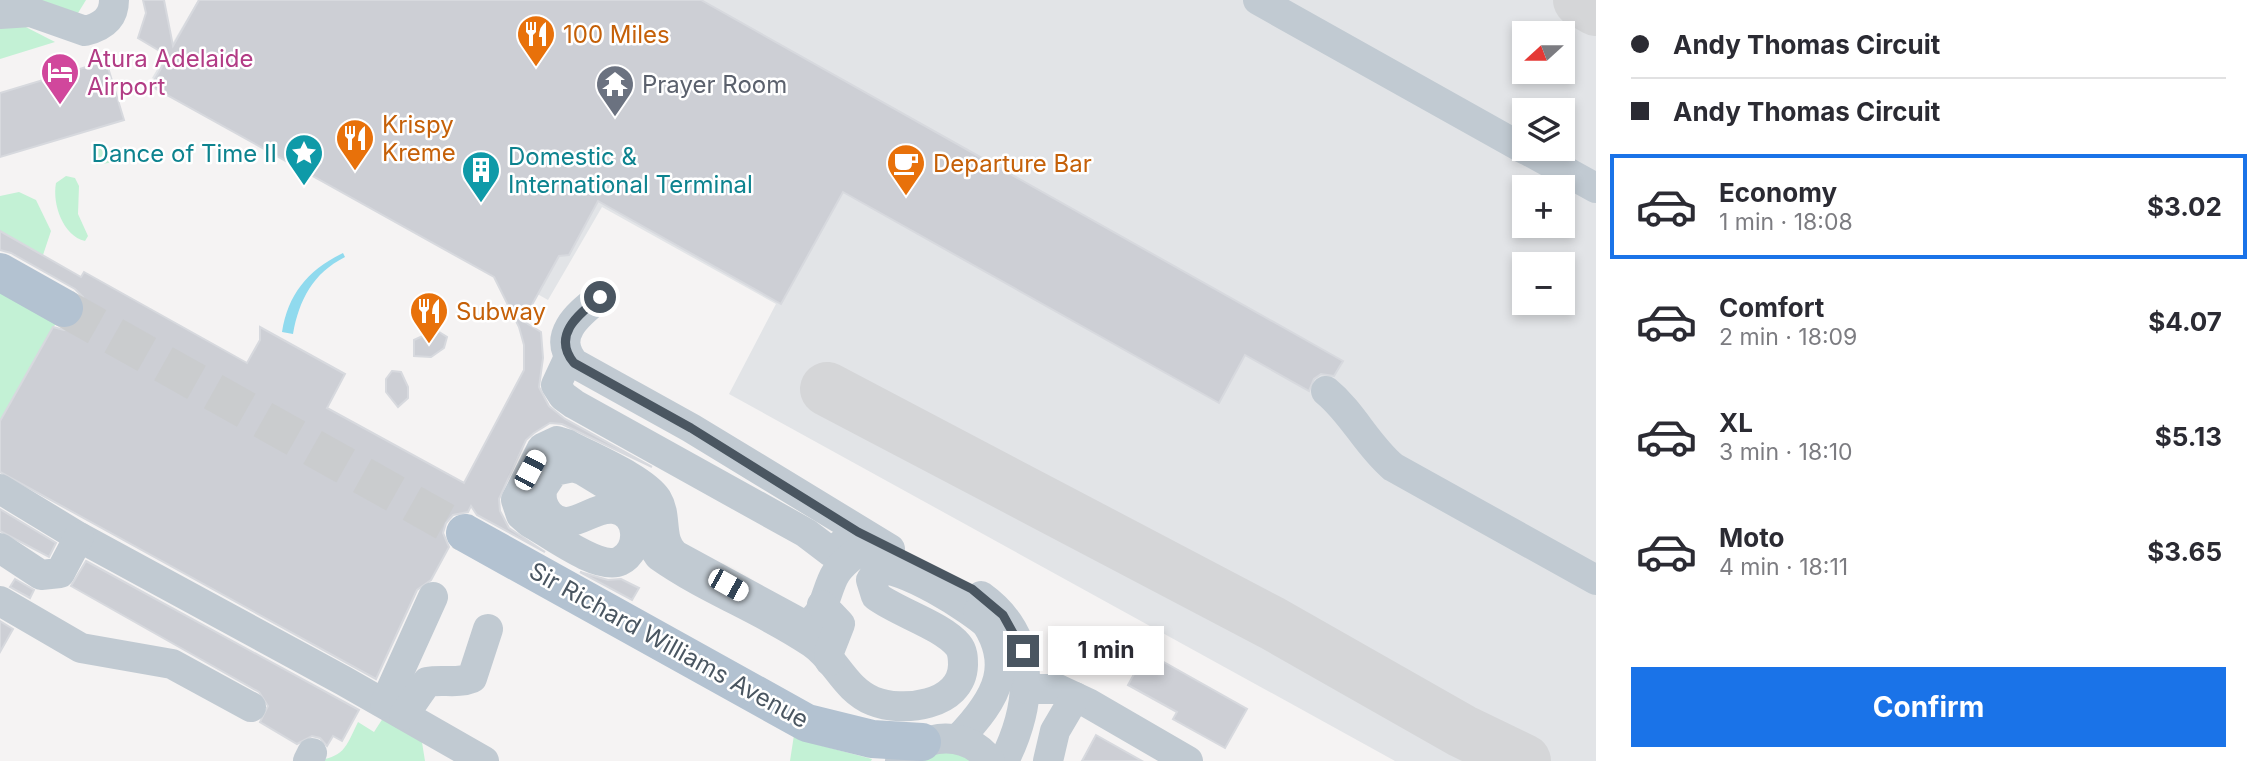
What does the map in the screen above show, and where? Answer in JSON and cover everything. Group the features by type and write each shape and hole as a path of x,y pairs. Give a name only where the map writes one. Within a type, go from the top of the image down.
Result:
{"main road":[{"path":"0,272 64,308"},
{"name":"Sir Richard Williams Avenue","path":"466,533 807,723 848,734 927,747"}],"street":[{"path":"0,14 31,12 85,31 105,22 112,13 114,0"},
{"path":"1258,0 1512,142"},
{"path":"1546,161 1596,188"},
{"path":"600,297 570,325 564,344 574,363 691,428 874,540 965,598 989,626 997,642 999,658 996,690 990,703 927,747"},
{"path":"1326,391 1342,404 1367,441 1393,467 1596,580"},
{"path":"874,540 838,570 812,622 796,623 671,551 665,541 662,509 651,492 567,444 549,442 542,448 518,492 517,508 529,522 594,560 615,563 629,555 636,540 628,516 613,509 605,509 564,522 550,515 541,499 545,480 554,471 573,467 582,470 643,507 653,547 659,556 807,639 857,692 894,706 937,700 954,689 961,679 962,653 957,645 881,600 872,591 874,574 882,569 897,572 967,608 989,626"},
{"path":"3,491 79,537 484,761"},
{"path":"0,548 41,575 60,573 79,537"},
{"path":"874,540 972,589 1003,615 1020,642 1027,689 1019,728 1004,761"},
{"path":"433,597 403,715 435,761"},
{"path":"0,601 81,648 172,664 251,707"},
{"path":"822,605 840,624 829,652 830,661"},
{"path":"403,715 427,682 444,679 460,683 472,678 488,629"},
{"path":"1027,689 1058,689 1075,696 1188,761"},
{"path":"1048,761 1055,731 1075,696"},
{"path":"927,747 975,746 990,761"}],"shaded area":[{"path":"198,0 1596,0 1596,761 1395,761 729,394 776,304 602,207 548,300 152,78"}],"green space":[{"path":"0,0 86,0 78,13"},
{"path":"18,23 55,42 0,59 0,24"},
{"path":"98,148 112,150 126,160 96,165 91,154"},
{"path":"66,176 75,178 79,186 78,214 88,236 85,241 77,238 65,226 58,209 56,183"},
{"path":"19,192 36,200 51,231 43,255 0,231 0,196"},
{"path":"0,288 56,323 0,421"},
{"path":"385,715 421,736 425,761 314,761 338,754 350,739 358,722 374,732"},
{"path":"794,735 819,745 872,759 790,761"},
{"path":"949,750 973,761 915,761"}],"water":[{"path":"343,253 345,257 324,271 309,289 299,310 293,334 282,332 289,306 302,285 320,267"}],"building":[{"name":"Domestic & International Terminal","path":"143,0 164,0 173,46 199,0 701,0 1343,361 1334,376 1321,374 1314,379 1309,391 1245,355 1219,403 843,192 781,304 598,201 569,255 559,256 523,321 541,332 543,358 539,387 549,406 565,419 652,467 562,424 550,423 534,433 526,440 499,499 500,511 509,528 545,552 477,515 471,506 468,512 453,515 446,523 443,533 449,547 431,580 417,590 376,679 0,472 0,421 53,327 64,330 75,327 83,319 86,308 83,297 75,289 11,253 0,250 0,231 81,277 84,272 247,363 260,340 260,327 345,374 327,408 464,483 524,370 524,345 519,327 494,277 151,86 168,56 138,38 146,13"},
{"name":"Atura Adelaide Airport","path":"106,61 124,120 0,157 0,93"},
{"name":"Subway","path":"436,330 447,337 444,348 431,357 414,356 414,340"},
{"path":"392,371 401,372 408,387 408,398 398,407 386,392 386,379"},
{"path":"0,509 56,543 49,557 0,531"},
{"path":"86,561 359,710 342,741 333,736 327,746 320,738 312,736 297,744 260,722 268,706 259,692 71,586"},
{"path":"580,572 608,580 621,579 639,588 632,600"},
{"path":"15,579 34,590 30,598 10,587"},
{"path":"0,621 13,629 0,652"},
{"path":"1146,652 1247,709 1225,748 1173,719 1177,712 1128,685"},
{"path":"1096,735 1142,761 1082,761"}],"taxiway":[{"path":"1580,0 1596,9"},
{"path":"827,389 1272,623 1462,731 1524,761"}],"tunnel":[{"path":"64,308 465,533"}],"place":[{"name":"100 Miles","path":"536,68"},
{"name":"Atura Adelaide Airport","path":"60,106"},
{"name":"Prayer Room","path":"615,118"},
{"name":"Krispy Kreme","path":"355,172"},
{"name":"Dance of Time II","path":"304,187"},
{"name":"Departure Bar","path":"906,197"},
{"name":"Domestic & International Terminal","path":"481,204"},
{"name":"Subway","path":"429,345"}],"route":[{"path":"600,297 576,316 566,335 565,351 574,363 691,428 858,532 972,589 1003,615 1014,629 1023,651"}]}
